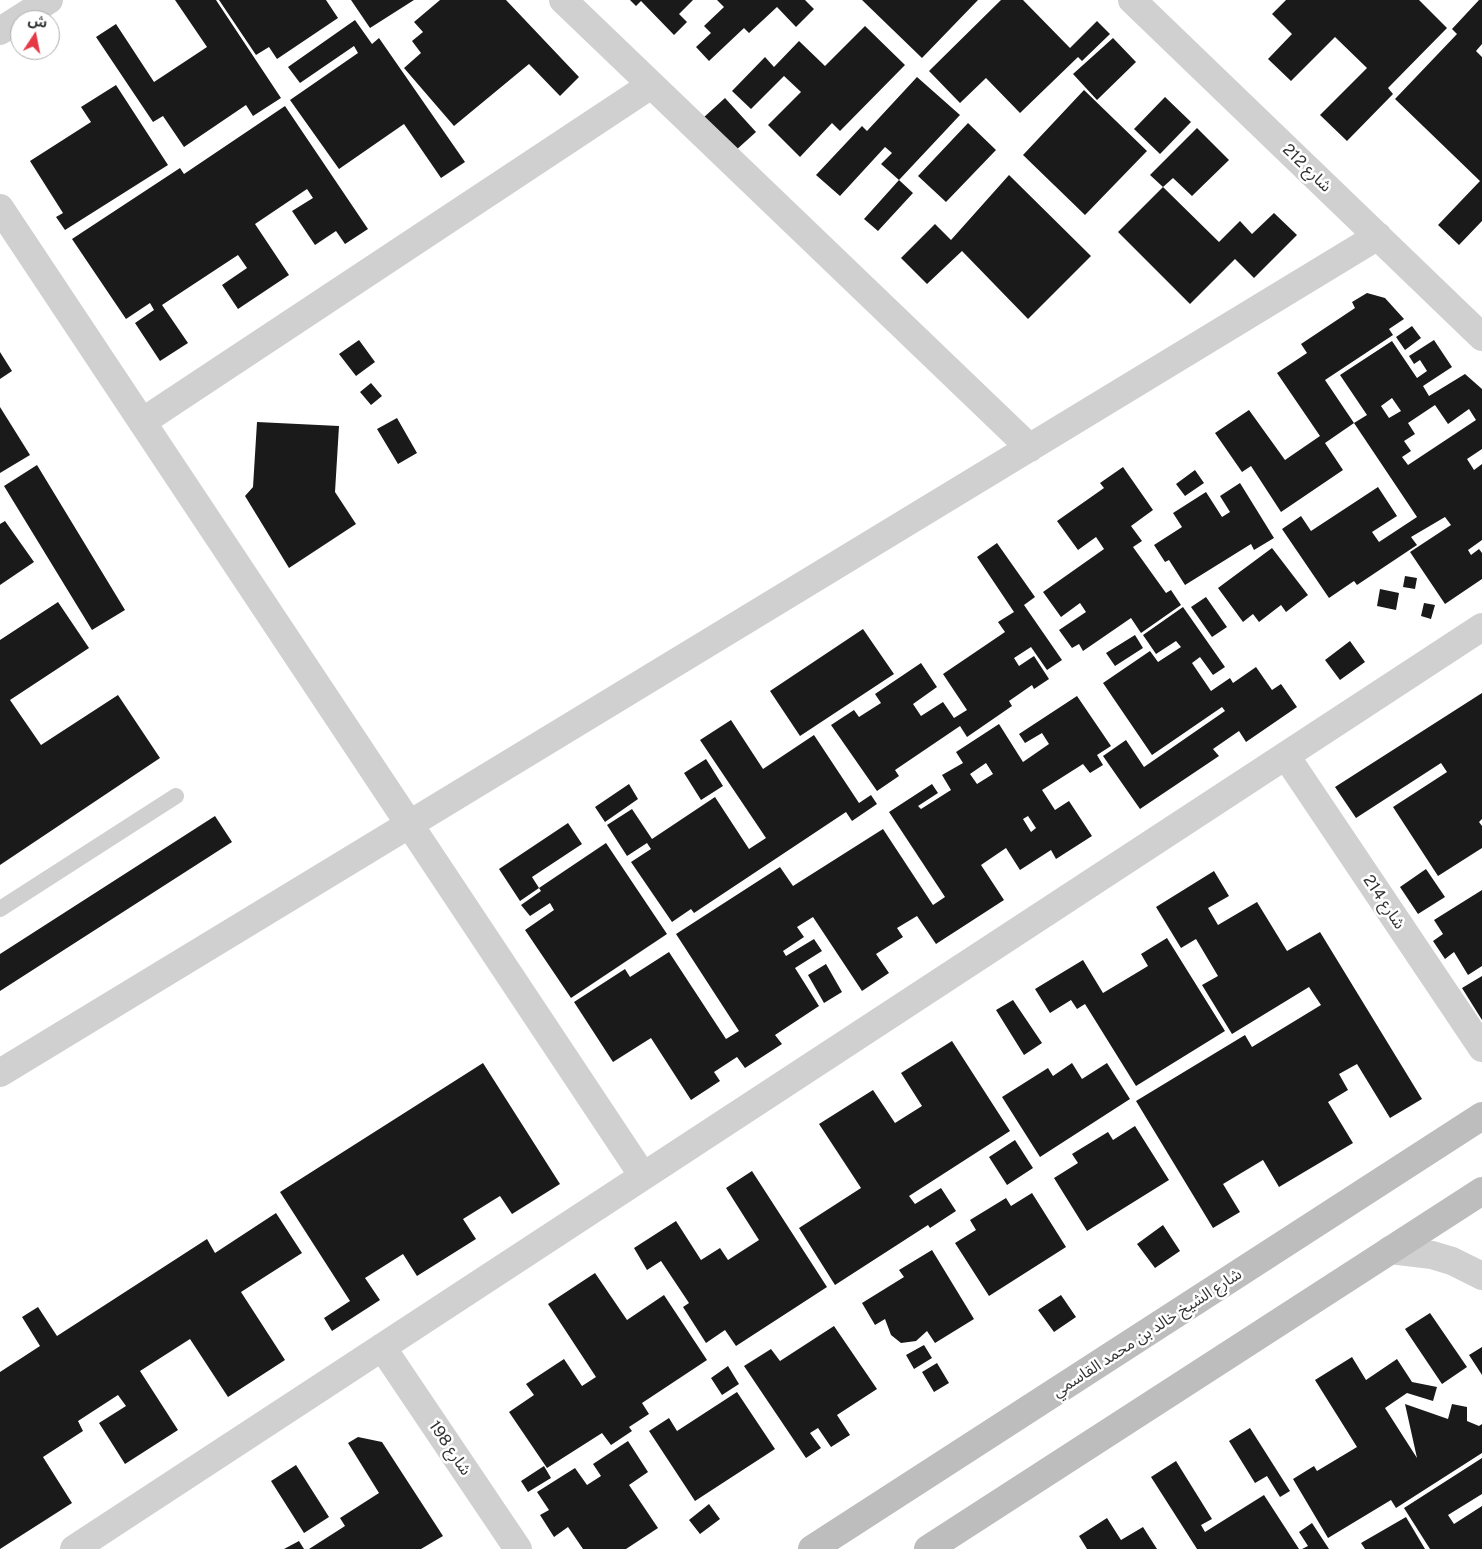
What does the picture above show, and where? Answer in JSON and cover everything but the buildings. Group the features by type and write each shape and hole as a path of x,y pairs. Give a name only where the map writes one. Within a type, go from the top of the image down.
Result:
{"main road":[{"name":"شارع الشيخ خالد بن محمد القاسمي","path":"812,1549 1482,1116"},
{"path":"928,1549 1482,1191"}],"street":[{"path":"0,32 49,0"},
{"path":"563,0 1030,448"},
{"name":"212 شارع","path":"1132,0 1482,337"},
{"path":"142,422 651,85"},
{"path":"0,208 644,1176"},
{"path":"0,1073 1378,236"},
{"path":"74,1549 1482,628"},
{"name":"214 شارع","path":"1286,756 1482,1048"},
{"path":"1390,1250 1432,1255 1452,1261 1482,1276"},
{"name":"شارع 198","path":"382,1347 518,1549"}],"lane":[{"path":"0,909 176,796"}]}
